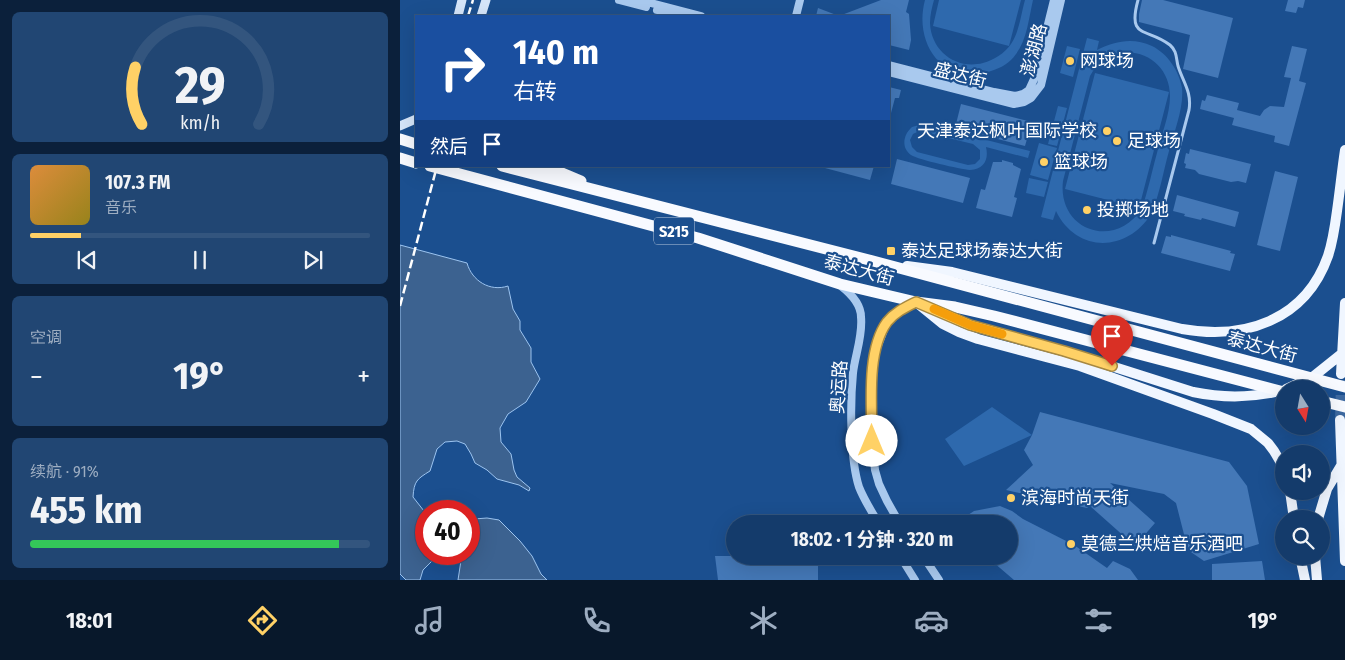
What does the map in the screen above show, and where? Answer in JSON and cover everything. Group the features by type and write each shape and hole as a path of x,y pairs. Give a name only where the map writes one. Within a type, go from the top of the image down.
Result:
{"highway":[{"path":"400,139 415,144"},
{"path":"400,158 415,162"},
{"name":"泰达大街","path":"434,167 698,238 840,284 916,302 955,307 994,316 1275,388"},
{"name":"泰达大街","path":"506,167 873,261 1345,387"},
{"path":"541,167 562,173 602,193"},
{"path":"1330,403 1345,407"}],"main road":[{"path":"458,15 462,0"},
{"path":"482,15 486,0"},
{"path":"400,126 415,119"},
{"path":"873,261 952,272 1196,331 1223,333 1246,330 1269,321 1290,309 1310,288 1321,271 1329,254 1333,237 1345,150"},
{"path":"916,302 970,325 1064,351 1205,394 1225,397 1248,396 1275,392"},
{"path":"916,302 943,324 959,332 978,339 1080,366 1251,429 1268,443 1275,453"},
{"path":"1341,374 1345,303"},
{"path":"1305,380 1314,376 1345,351"},
{"path":"1340,420 1345,561"},
{"path":"1321,510 1327,489 1345,459"},
{"path":"1302,565 1304,580"},
{"path":"1316,565 1317,580"}],"street":[{"path":"619,0 676,15"},
{"path":"639,0 697,15"},
{"path":"796,15 800,0"},
{"name":"澎湖路","path":"1024,98 1037,72 1054,0"},
{"name":"澎湖路","path":"1024,98 1031,98 1042,85 1061,0"},
{"name":"盛达街","path":"890,65 1024,98"},
{"name":"盛达街","path":"890,72 1014,104 1024,98"},
{"name":"奥运路","path":"840,284 850,294 862,316 853,372 853,446 858,485 874,515"},
{"name":"奥运路","path":"895,515 887,501 875,470 872,441 875,353 887,322 897,312 916,302"},
{"path":"906,565 915,580"},
{"path":"928,565 939,580"}],"lane":[{"path":"1138,0 1134,18 1135,23 1142,31 1171,46 1178,58 1178,66 1190,97 1189,110 1154,242"}],"shaded area":[{"path":"925,0 934,0 930,23 931,33 940,50 955,61 963,64 973,64 991,60 1009,47 1014,40 1020,23 1025,0 1033,0 1025,35 1014,57 1008,63 998,68 974,75 959,73 946,68 928,46 922,16"},
{"path":"939,0 1021,0 1009,46 933,26"},
{"path":"1087,38 1099,41 1097,50 1124,41 1145,43 1158,49 1168,58 1181,82 1182,104 1151,214 1141,227 1129,236 1116,241 1102,243 1089,241 1076,235 1065,225 1056,211 1053,220 1041,217","holes":["1127,52 1136,53 1152,60 1158,65 1167,79 1170,96 1167,118 1142,208 1131,221 1117,229 1104,231 1090,229 1078,222 1069,212 1064,198 1063,181 1090,76 1097,66 1110,57"]},
{"name":"网球场","path":"1067,46 1080,49 1073,77 1060,73"},
{"name":"足球场","path":"1095,73 1169,92 1139,208 1065,189"},
{"path":"1058,106 1067,108 1057,146 1048,144"},
{"path":"923,124 1030,151 1028,158 986,147 987,156 982,166 970,170 958,168 911,155 906,149 904,141 912,127","holes":["919,131 973,144 980,150 980,159 975,164 968,165 917,152 912,147 910,140 913,134"]},
{"name":"篮球场","path":"1039,143 1057,148 1048,180 1030,175"},
{"name":"篮球场","path":"1029,178 1048,182 1044,197 1026,193"},
{"path":"400,245 467,263 477,280 488,286 508,286 513,309 520,321 520,330 531,348 531,362 540,379 526,402 508,414 500,428 501,442 511,454 517,477 530,488 529,491 519,485 497,479 475,463 465,444 457,441 445,442 437,449 430,471 417,481 414,487 415,565 428,565 423,570 420,580 406,580 400,574"},
{"path":"992,407 1032,435 964,466 945,439"},
{"path":"480,519 499,520 532,556 541,574 547,580 458,580 460,565 480,565"}],"building":[{"path":"881,0 909,0 906,12 909,14 911,40 909,50 890,45 890,15 842,15"},
{"path":"1142,0 1163,0 1233,18 1218,78 1183,69 1190,35 1139,22"},
{"path":"1288,0 1305,0 1303,8 1298,7 1296,13 1285,11"},
{"path":"818,8 836,15 816,15"},
{"path":"1292,46 1307,49 1299,81 1306,83 1289,146 1274,142 1275,136 1232,125 1234,118 1200,109 1202,100 1205,101 1207,95 1239,103 1237,110 1260,116 1270,106 1284,107 1291,78 1284,77"},
{"path":"890,87 901,90 899,98 895,98 891,113"},
{"path":"961,104 1032,122 1025,146 955,128"},
{"path":"1190,149 1251,164 1246,183 1231,182 1199,174 1195,170 1185,168 1186,153 1189,154"},
{"path":"897,159 970,178 963,203 891,184"},
{"path":"1002,160 1013,163 1013,165 1021,169 1014,197 1017,198 1012,217 976,208 981,189 985,190 993,162 1002,162"},
{"path":"825,167 874,167 870,180"},
{"path":"1275,171 1298,177 1280,251 1257,245"},
{"path":"1177,195 1239,212 1235,227 1202,218 1201,220 1184,216 1185,214 1173,211"},
{"path":"1171,235 1231,251 1230,253 1235,254 1230,271 1161,253 1166,236 1171,237"},
{"path":"1040,412 1229,462 1247,486 1259,544 1204,561 1188,550 1176,503 1164,494 1110,483 1155,523 1135,546 1090,506 1087,508 1006,490 1033,465 1024,450 1032,435"},
{"path":"1000,506 1018,515 968,515 974,511"},
{"path":"1018,515 1074,545 1107,568 1113,561 1130,569 1138,580 1014,580 996,565 1018,565"},
{"path":"715,556 726,556 726,565 818,565 818,580 718,580"},
{"path":"1262,561 1265,580 1212,580 1212,564"}],"tunnel":[{"path":"1340,420 1341,380"}],"railway":[{"path":"468,15 473,0"},
{"path":"400,306 437,167"}],"slow traffic":[{"path":"934,309 970,325 1002,334"}],"place":[{"name":"网球场","path":"1070,61"},
{"name":"天津泰达枫叶国际学校","path":"1107,131"},
{"name":"足球场","path":"1117,141"},
{"name":"篮球场","path":"1044,162"},
{"name":"投掷场地","path":"1087,210"},
{"name":"泰达足球场泰达大街","path":"891,251"},
{"name":"滨海时尚天街","path":"1011,498"},
{"name":"莫德兰烘焙音乐酒吧","path":"1071,544"}],"route":[{"path":"872,441 875,353 887,322 897,312 916,302 970,325 1112,366"}]}
